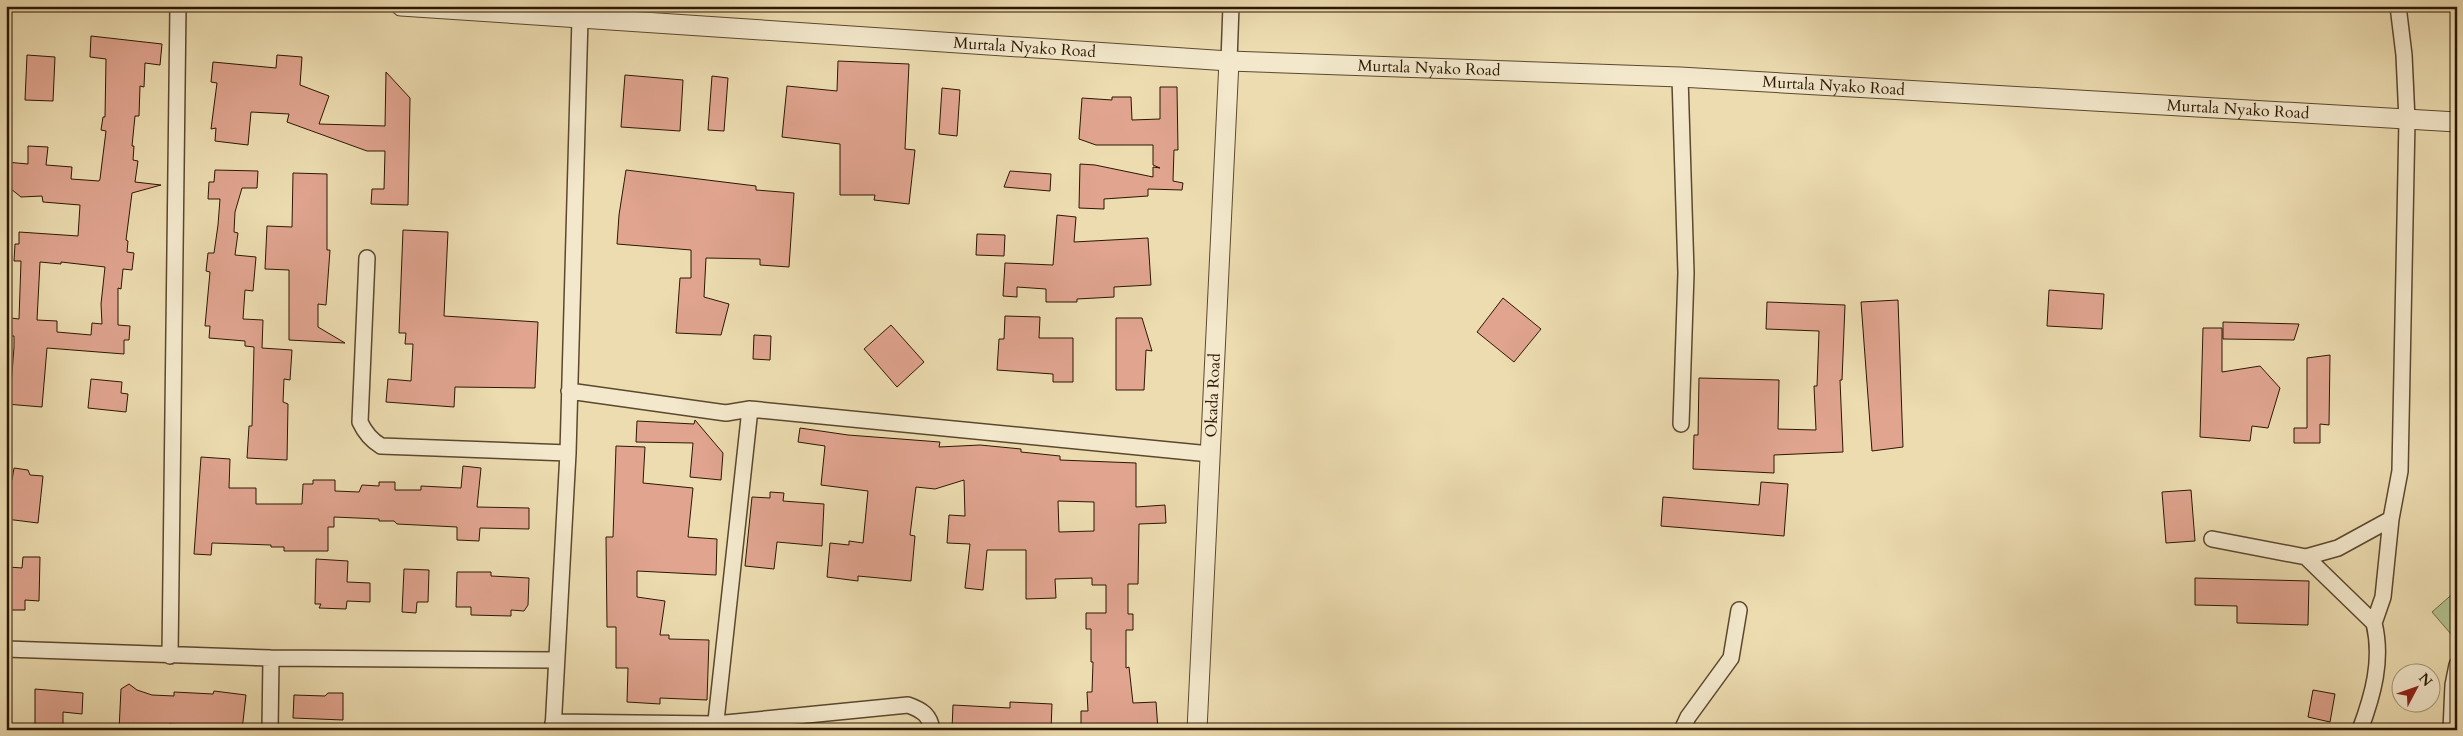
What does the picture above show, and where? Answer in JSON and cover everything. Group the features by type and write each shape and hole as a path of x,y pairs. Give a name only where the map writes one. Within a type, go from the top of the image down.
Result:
{"street":[{"path":"170,656 178,6"},
{"name":"Murtala Nyako Road","path":"401,6 1229,62 1680,77 2457,122"},
{"path":"1229,62 1231,6"},
{"path":"2360,730 2372,700 2376,676 2377,638 2374,623 2383,597 2391,519 2400,471 2407,120 2404,55 2398,6"},
{"path":"580,18 568,453 553,726 715,727 908,705 922,710 931,720 932,730"},
{"name":"Okada Road","path":"1197,730 1229,62"},
{"path":"1680,77 1686,273 1681,424"},
{"path":"368,258 360,422 364,432 373,441 381,446 568,453"},
{"path":"569,392 726,413 750,409 1210,454"},
{"path":"715,727 750,409"},
{"path":"2212,540 2306,557 2338,548 2391,519"},
{"path":"2306,557 2374,623"},
{"path":"1682,730 1688,717 1731,658 1739,610"},
{"path":"6,649 170,656 556,660"},
{"path":"270,730 271,658"},
{"path":"2451,730 2452,685 2457,665"}],"green space":[{"path":"2457,590 2457,641 2432,612"}],"building":[{"path":"91,36 162,44 160,65 145,63 144,87 140,86 139,116 135,116 132,146 134,146 133,160 138,161 135,182 161,185 132,193 126,240 128,241 127,252 134,253 132,270 123,269 121,289 118,288 118,325 130,326 129,340 124,340 124,354 47,348 42,407 6,404 6,386 11,386 14,347 14,336 10,336 11,318 19,319 21,261 14,261 15,244 19,244 19,232 78,236 80,205 43,202 42,196 21,197 6,185 6,162 28,164 28,146 48,147 46,165 72,167 71,179 99,181 106,131 101,130 103,117 105,117 106,59 90,57","holes":["40,262 61,264 61,262 105,267 101,304 102,324 92,323 91,335 57,332 57,321 37,320"]},
{"path":"27,55 55,57 53,101 25,100"},
{"path":"277,55 302,57 300,85 329,96 319,124 385,126 386,72 410,98 408,205 371,204 372,189 384,189 385,151 367,151 287,122 289,114 251,112 248,145 215,141 216,128 211,129 217,83 211,82 213,62 276,68"},
{"path":"838,61 909,64 905,149 915,150 909,204 874,200 875,195 840,195 840,144 782,137 787,86 837,91"},
{"path":"625,75 683,80 680,131 621,127"},
{"path":"712,76 728,78 724,131 708,130"},
{"path":"1160,87 1177,87 1178,150 1174,150 1173,181 1183,183 1182,190 1148,189 1148,196 1104,199 1104,209 1079,208 1080,164 1095,165 1153,177 1153,167 1160,168 1153,165 1153,145 1096,145 1079,139 1082,98 1112,100 1112,97 1131,97 1132,120 1160,119"},
{"path":"942,88 960,90 957,136 939,134"},
{"path":"215,170 258,171 257,188 242,188 235,212 234,232 238,233 235,255 256,257 253,291 245,290 243,319 263,320 262,348 292,350 290,380 284,379 283,402 288,404 287,460 247,458 249,426 252,426 254,347 245,346 245,341 209,338 210,326 205,326 210,272 206,271 208,253 214,253 220,199 208,199 209,182 214,182"},
{"path":"626,170 756,186 756,190 794,193 789,267 760,265 760,259 706,258 704,297 729,304 721,335 676,333 680,278 691,278 691,250 617,244 619,215"},
{"path":"1010,171 1051,174 1050,191 1004,187"},
{"path":"293,173 327,174 327,250 330,250 326,305 318,304 318,327 345,343 289,340 289,270 265,269 267,226 292,227"},
{"path":"1057,215 1076,217 1074,242 1148,238 1151,285 1114,287 1114,297 1077,299 1077,302 1046,302 1046,289 1017,287 1017,297 1003,296 1005,263 1053,265"},
{"path":"403,230 448,232 444,316 538,322 535,388 455,387 454,407 386,402 388,379 411,381 413,344 405,344 406,333 399,333"},
{"path":"977,234 1005,235 1004,256 976,255"},
{"path":"2049,290 2104,294 2102,329 2047,326"},
{"path":"1503,298 1541,329 1514,362 1477,332"},
{"path":"1898,300 1903,447 1872,451 1861,302"},
{"path":"1767,302 1845,305 1842,380 1840,380 1843,452 1774,455 1774,473 1693,469 1694,435 1698,435 1699,378 1779,380 1778,429 1816,430 1814,386 1817,386 1819,331 1766,329"},
{"path":"1005,316 1040,317 1039,338 1073,338 1073,382 1053,382 1053,374 997,370 999,339 1004,339"},
{"path":"1116,318 1142,318 1152,351 1146,350 1144,390 1116,390"},
{"path":"2223,322 2299,324 2294,340 2223,339"},
{"path":"891,325 924,362 897,387 864,349"},
{"path":"2203,328 2222,328 2222,372 2260,366 2280,388 2268,428 2252,426 2250,441 2200,437"},
{"path":"754,335 771,336 770,360 753,359"},
{"path":"2330,355 2329,425 2320,424 2320,443 2294,443 2294,428 2307,428 2307,358"},
{"path":"91,379 122,382 121,393 128,394 126,412 88,408"},
{"path":"695,420 723,453 721,480 690,477 693,443 636,442 637,421 694,424"},
{"path":"800,428 848,435 940,442 939,447 980,445 1021,449 1021,452 1060,456 1060,460 1136,463 1136,507 1165,505 1166,523 1139,524 1138,584 1128,584 1128,614 1133,614 1133,630 1126,630 1126,668 1129,667 1133,703 1156,702 1158,730 1139,730 1139,726 1081,726 1081,711 1088,711 1087,692 1092,692 1091,629 1086,629 1086,613 1106,613 1106,585 1092,585 1092,578 1055,579 1056,598 1026,599 1026,550 987,550 983,590 965,588 970,544 947,543 949,515 965,516 964,480 935,489 916,487 910,535 915,536 911,581 858,576 858,581 827,577 830,543 849,545 849,541 863,543 868,491 821,485 825,446 798,442","holes":["1058,501 1094,502 1094,531 1059,532"]},
{"path":"616,446 645,447 643,483 693,488 688,537 717,539 716,575 637,571 637,597 665,601 660,635 669,635 669,639 709,640 707,700 660,698 660,704 627,702 628,668 616,668 616,627 607,627 606,537 613,537"},
{"path":"201,457 230,459 229,488 256,488 256,504 302,504 303,484 313,484 313,480 335,480 335,491 359,492 362,485 379,486 379,482 395,482 395,490 421,490 421,486 461,488 463,466 481,468 477,507 529,508 529,529 480,528 479,541 457,540 457,527 397,524 394,521 379,521 379,519 334,517 334,527 328,527 328,551 284,551 284,547 271,547 271,545 212,543 211,555 194,554"},
{"path":"14,468 28,470 30,475 43,476 38,523 6,519 6,479 12,480"},
{"path":"1761,482 1788,484 1784,536 1661,526 1663,497 1759,505"},
{"path":"2191,490 2195,541 2166,543 2162,492"},
{"path":"770,492 784,493 783,501 824,504 822,546 777,542 774,569 745,566 752,497 770,498"},
{"path":"23,557 40,557 39,601 25,600 25,610 7,610 9,567 22,568"},
{"path":"316,559 348,561 347,582 370,583 370,602 347,601 346,609 319,608 321,604 315,604"},
{"path":"404,569 429,570 428,602 417,602 416,613 402,612"},
{"path":"457,572 491,572 491,576 529,578 528,605 524,611 511,610 511,616 471,615 471,607 456,607"},
{"path":"2195,578 2309,581 2308,625 2237,623 2237,606 2195,605"},
{"path":"129,684 137,690 152,695 174,696 174,692 213,694 214,691 246,695 242,730 210,730 210,726 169,724 168,730 119,730 121,689"},
{"path":"35,689 83,693 82,714 63,712 63,730 35,730"},
{"path":"2313,690 2335,694 2330,722 2308,717"},
{"path":"328,693 343,693 343,720 293,718 294,695 325,696"},
{"path":"1010,702 1052,704 1051,730 952,729 953,705 1010,708"}]}
